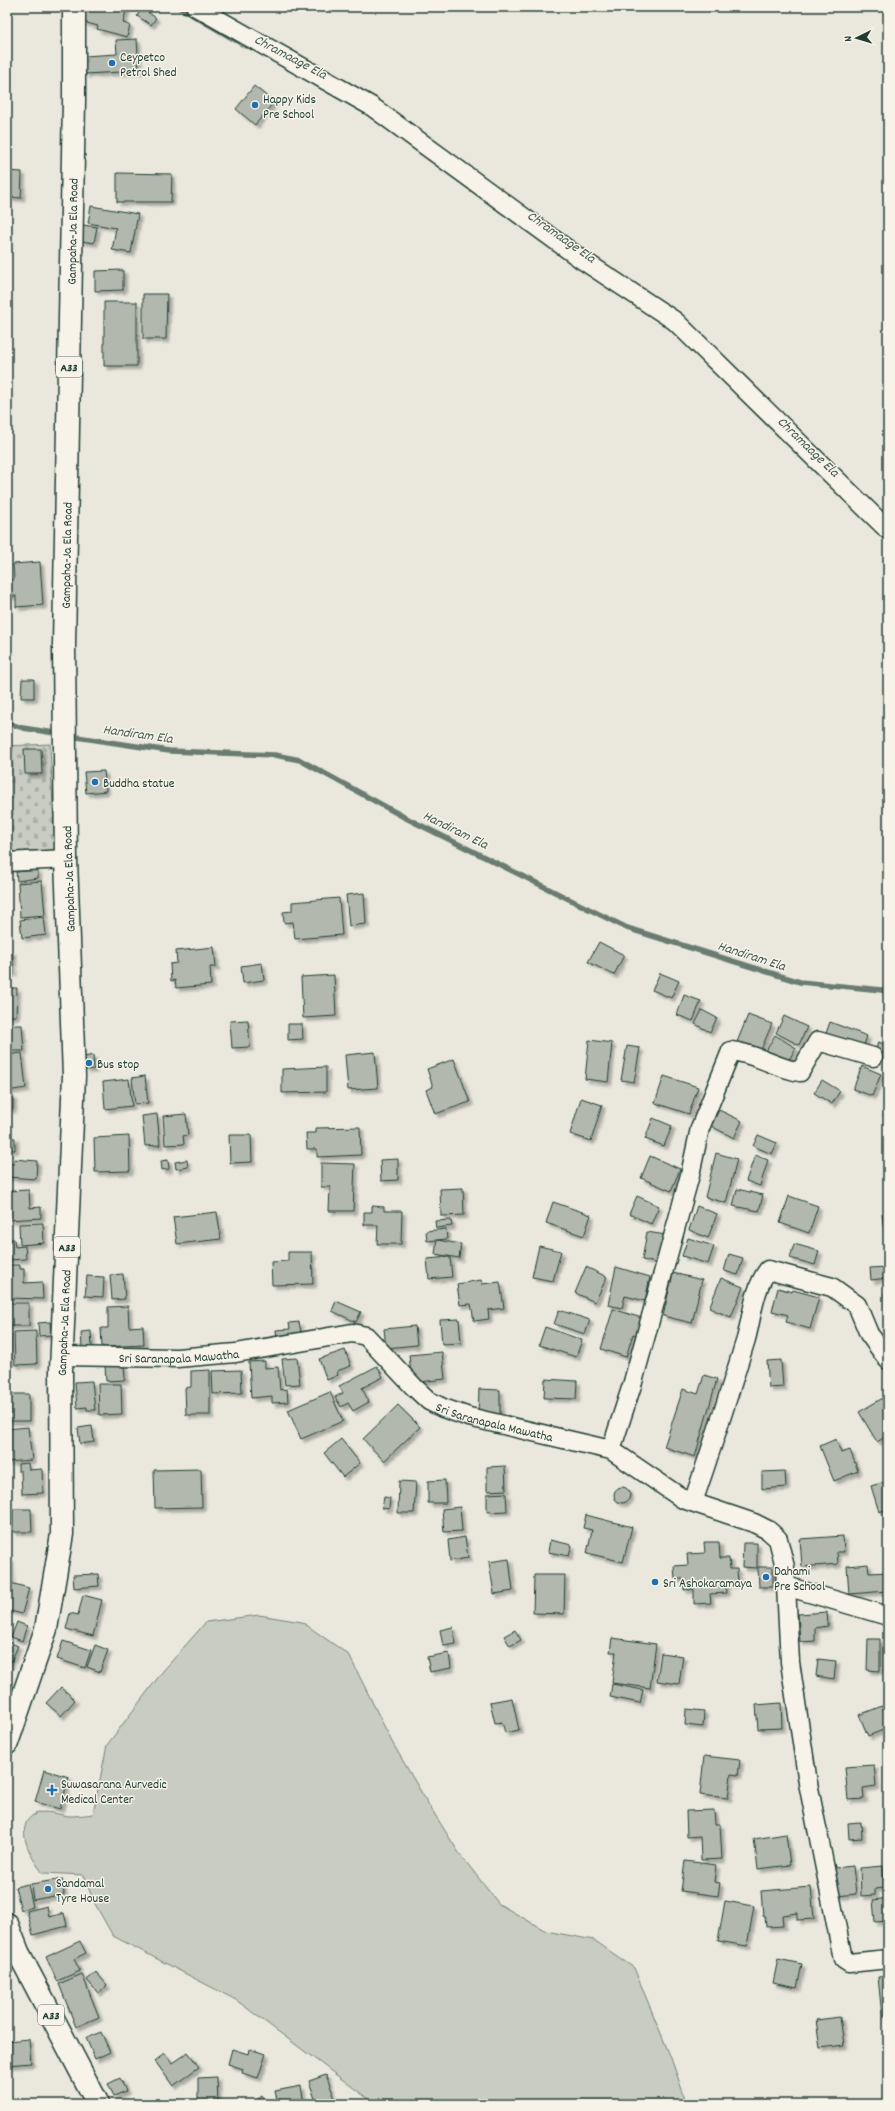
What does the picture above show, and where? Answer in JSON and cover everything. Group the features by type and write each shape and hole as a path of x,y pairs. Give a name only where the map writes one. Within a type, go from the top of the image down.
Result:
{"highway":[{"name":"Gampaha-Ja Ela Road","path":"7,1743 46,1629 61,1538 62,1356 74,1076 66,859 64,645 74,100 74,7"},
{"name":"A33","path":"7,1924 18,1952 98,2104"}],"street":[{"path":"196,7 371,106 581,259 675,321 888,530"},
{"path":"7,862 66,859"},
{"path":"611,1450 633,1382 690,1175 700,1128 731,1051 745,1053 790,1070 800,1072 818,1041 873,1057"},
{"path":"693,1502 729,1395 751,1323 761,1280 768,1270 832,1287 857,1305 869,1334 888,1360"},
{"name":"Sri Saranapala Mawatha","path":"62,1356 177,1358 236,1353 352,1333 359,1334 366,1336 414,1387 430,1401 444,1408 469,1417 611,1450 672,1493 693,1502 754,1523 768,1530 778,1539 785,1567 790,1662 808,1783 843,1959 849,1964 888,1959"},
{"path":"786,1586 888,1616"}],"green space":[{"path":"50,744 55,850 7,852 7,746"},
{"path":"259,1615 302,1622 349,1655 392,1742 427,1802 459,1853 499,1904 546,1931 594,1940 634,1968 671,2058 687,2104 375,2104 236,2000 113,1936 95,1904 83,1875 43,1873 34,1860 26,1843 25,1826 28,1819 35,1814 43,1812 69,1816 93,1814 107,1745 163,1671 206,1622"}],"building":[{"path":"87,7 127,7 123,23 130,25 127,37 97,29 98,26 83,22"},
{"path":"142,8 156,18 151,25 137,16"},
{"name":"Ceypetco Petrol Shed","path":"137,39 139,71 85,74 84,56 117,54 116,40"},
{"name":"Happy Kids Pre School","path":"254,86 274,102 255,125 236,109"},
{"path":"7,171 22,172 21,198 7,197"},
{"path":"117,173 172,174 171,202 117,202"},
{"path":"91,206 138,214 131,253 112,250 116,228 88,223"},
{"path":"83,225 97,227 94,243 81,241"},
{"path":"123,270 123,290 95,291 95,271"},
{"path":"143,294 167,294 166,339 143,339"},
{"path":"104,302 137,302 137,366 104,366"},
{"path":"40,562 43,605 16,607 16,596 7,596 7,580 14,579 13,564"},
{"path":"22,679 34,679 34,698 21,698"},
{"path":"24,749 41,749 42,774 25,774"},
{"name":"Buddha statue","path":"104,771 106,791 86,793 84,772"},
{"path":"38,870 38,878 17,881 16,872"},
{"path":"42,881 45,915 20,917 18,883"},
{"path":"364,893 366,924 349,926 346,895"},
{"path":"339,898 342,935 295,939 293,922 284,923 283,912 292,911 292,902"},
{"path":"44,917 46,935 22,938 20,920"},
{"path":"599,942 624,955 614,975 588,962"},
{"path":"214,947 216,967 210,967 211,985 176,988 175,980 171,981 170,964 177,963 176,951"},
{"path":"7,951 13,952 13,973 7,973"},
{"path":"262,963 264,980 243,983 241,966"},
{"path":"660,973 679,981 671,998 652,990"},
{"path":"334,975 336,1016 303,1018 301,977"},
{"path":"7,988 17,988 16,1016 7,1016"},
{"path":"684,995 701,1001 693,1021 677,1015"},
{"path":"702,1010 717,1018 710,1032 695,1024"},
{"path":"748,1015 772,1024 760,1052 737,1042"},
{"path":"784,1016 807,1027 799,1045 776,1033"},
{"path":"248,1020 250,1047 232,1048 230,1021"},
{"path":"830,1022 867,1036 862,1051 825,1036"},
{"path":"288,1024 302,1024 303,1039 288,1040"},
{"path":"9,1025 22,1025 24,1051 7,1051"},
{"path":"775,1035 796,1048 787,1063 766,1051"},
{"path":"589,1040 612,1043 608,1082 585,1079"},
{"path":"878,1042 888,1045 888,1060 874,1056"},
{"path":"627,1046 640,1048 634,1082 621,1080"},
{"path":"375,1052 378,1088 348,1090 345,1055"},
{"path":"22,1053 26,1088 7,1091 7,1055"},
{"name":"Bus stop","path":"93,1055 94,1069 86,1070 84,1057"},
{"path":"454,1059 470,1102 435,1114 426,1090 433,1087 427,1069"},
{"path":"862,1066 881,1074 872,1096 853,1089"},
{"path":"326,1067 326,1092 282,1093 282,1069"},
{"path":"145,1076 148,1103 135,1104 132,1078"},
{"path":"664,1076 698,1087 689,1114 655,1103"},
{"path":"129,1079 132,1106 105,1109 103,1082"},
{"path":"822,1080 840,1091 832,1104 814,1093"},
{"path":"7,1096 13,1096 13,1109 7,1109"},
{"path":"581,1098 602,1105 591,1141 570,1134"},
{"path":"888,1106 888,1119 883,1116"},
{"path":"719,1110 742,1121 734,1138 711,1126"},
{"path":"157,1114 160,1145 145,1146 142,1116"},
{"path":"186,1114 188,1135 183,1136 184,1144 165,1145 163,1116"},
{"path":"653,1118 672,1126 664,1146 645,1139"},
{"path":"360,1127 361,1155 317,1157 317,1149 307,1149 306,1133 316,1133 316,1128"},
{"path":"229,1135 251,1135 252,1162 230,1163"},
{"path":"758,1135 777,1143 772,1154 753,1146"},
{"path":"129,1136 130,1171 95,1172 94,1138"},
{"path":"7,1137 15,1138 15,1150 7,1150"},
{"path":"716,1153 737,1159 726,1203 705,1197"},
{"path":"755,1155 768,1160 760,1186 746,1181"},
{"path":"650,1156 680,1169 671,1191 641,1178"},
{"path":"14,1159 37,1161 36,1179 7,1177 7,1163 14,1164"},
{"path":"398,1159 398,1180 381,1181 380,1160"},
{"path":"168,1160 169,1169 162,1170 161,1161"},
{"path":"187,1160 188,1167 176,1169 175,1162"},
{"path":"321,1163 355,1164 353,1211 329,1211 330,1187 321,1187"},
{"path":"463,1188 464,1215 441,1216 440,1189"},
{"path":"737,1189 763,1195 759,1211 733,1206"},
{"path":"29,1190 30,1208 41,1207 41,1218 7,1220 7,1191"},
{"path":"637,1196 659,1206 651,1224 629,1214"},
{"path":"789,1196 818,1206 809,1233 780,1223"},
{"path":"553,1202 591,1215 584,1236 546,1223"},
{"path":"372,1206 384,1207 384,1211 402,1211 401,1244 377,1244 378,1225 364,1225 364,1212 372,1212"},
{"path":"697,1206 717,1214 708,1238 689,1230"},
{"path":"217,1212 221,1239 177,1244 173,1217"},
{"path":"882,1214 888,1214 888,1233 884,1233"},
{"path":"451,1220 452,1226 436,1228 435,1221"},
{"path":"43,1223 44,1243 20,1245 19,1224"},
{"path":"446,1229 447,1239 427,1241 426,1231"},
{"path":"647,1232 666,1235 661,1264 642,1260"},
{"path":"688,1238 714,1246 708,1264 682,1256"},
{"path":"7,1239 14,1239 15,1247 25,1246 26,1259 7,1260"},
{"path":"437,1240 461,1244 459,1258 435,1254"},
{"path":"794,1244 819,1251 815,1265 790,1258"},
{"path":"539,1246 561,1251 553,1281 532,1277"},
{"path":"288,1252 312,1252 313,1284 272,1285 271,1262 288,1261"},
{"path":"729,1254 743,1258 738,1275 724,1271"},
{"path":"450,1257 452,1277 429,1279 427,1259"},
{"path":"886,1260 888,1260 888,1278 871,1280 870,1268 886,1267"},
{"path":"7,1265 20,1265 20,1269 24,1269 24,1283 42,1282 43,1299 7,1298"},
{"path":"586,1267 607,1277 595,1302 575,1293"},
{"path":"616,1267 650,1277 645,1301 625,1296 622,1308 608,1305"},
{"path":"673,1273 702,1280 692,1323 663,1316"},
{"path":"123,1274 125,1299 112,1300 110,1275"},
{"path":"87,1276 104,1277 103,1297 85,1296"},
{"path":"721,1278 743,1287 731,1317 709,1308"},
{"path":"481,1280 482,1284 500,1282 504,1308 488,1310 489,1319 474,1321 471,1304 460,1305 457,1284"},
{"path":"778,1288 792,1292 793,1290 819,1297 810,1329 786,1322 788,1315 772,1311"},
{"path":"888,1293 888,1310 884,1294"},
{"path":"336,1301 361,1312 356,1322 332,1311"},
{"path":"7,1303 29,1303 29,1326 7,1326"},
{"path":"128,1306 129,1327 143,1326 144,1345 102,1347 101,1328 108,1328 108,1307"},
{"path":"613,1309 645,1319 640,1336 633,1334 626,1357 601,1349"},
{"path":"559,1310 590,1320 585,1334 554,1324"},
{"path":"459,1319 461,1343 442,1344 440,1320"},
{"path":"50,1322 51,1335 39,1336 38,1323"},
{"path":"299,1322 302,1338 277,1340 276,1330 290,1329 289,1323"},
{"path":"415,1326 417,1345 386,1348 384,1329"},
{"path":"545,1327 582,1340 576,1357 539,1345"},
{"path":"7,1330 10,1330 10,1363 7,1363"},
{"path":"36,1331 37,1364 15,1365 14,1332"},
{"path":"91,1331 92,1347 82,1348 81,1332"},
{"path":"345,1350 351,1366 337,1371 338,1375 327,1380 319,1359"},
{"path":"442,1352 445,1379 412,1383 409,1355"},
{"path":"297,1358 300,1384 285,1385 282,1359"},
{"path":"781,1360 783,1387 769,1388 767,1361"},
{"path":"265,1361 265,1368 278,1367 280,1390 287,1389 288,1402 272,1403 272,1396 251,1398 249,1362"},
{"path":"124,1364 125,1380 106,1381 105,1366"},
{"path":"377,1366 383,1377 362,1388 369,1402 353,1411 348,1403 341,1407 335,1397 343,1393 339,1386"},
{"path":"210,1370 210,1415 186,1415 185,1388 191,1387 191,1371"},
{"path":"241,1370 242,1393 213,1394 212,1371"},
{"path":"704,1375 717,1379 695,1457 664,1447 683,1389 698,1394"},
{"path":"545,1379 577,1381 576,1399 544,1398"},
{"path":"92,1381 95,1410 87,1410 87,1407 77,1408 75,1382"},
{"path":"98,1384 121,1384 122,1414 99,1415"},
{"path":"479,1389 500,1390 500,1415 478,1414"},
{"path":"330,1392 343,1421 301,1439 288,1410"},
{"path":"7,1394 29,1394 29,1421 7,1421"},
{"path":"888,1395 888,1435 877,1442 859,1412"},
{"path":"398,1405 420,1427 384,1461 363,1439"},
{"path":"92,1426 94,1442 80,1444 78,1428"},
{"path":"28,1427 32,1460 7,1462 7,1429"},
{"path":"341,1439 360,1463 343,1477 324,1453"},
{"path":"836,1439 841,1453 850,1450 858,1471 834,1481 820,1446"},
{"path":"28,1463 29,1470 42,1469 43,1493 22,1494 21,1471 18,1471 18,1464"},
{"path":"505,1466 506,1490 487,1491 487,1467"},
{"path":"201,1469 202,1507 155,1508 154,1470"},
{"path":"785,1471 786,1487 762,1489 762,1472"},
{"path":"445,1480 446,1503 428,1503 428,1481"},
{"path":"399,1481 416,1482 414,1513 398,1513"},
{"path":"888,1481 888,1509 879,1512 871,1486"},
{"path":"622,1487 629,1492 630,1495 625,1502 622,1503 615,1498 614,1495 619,1488"},
{"path":"506,1493 507,1511 487,1512 487,1494"},
{"path":"384,1497 390,1498 389,1509 382,1508"},
{"path":"460,1507 462,1531 444,1532 442,1509"},
{"path":"13,1509 31,1509 32,1532 13,1532"},
{"path":"586,1515 632,1527 623,1562 587,1553 592,1530 583,1528"},
{"path":"843,1536 844,1552 837,1552 838,1564 802,1567 800,1539"},
{"path":"465,1537 468,1558 450,1561 448,1540"},
{"path":"550,1540 572,1545 569,1556 548,1552"},
{"path":"704,1542 719,1542 720,1558 729,1558 730,1569 737,1569 738,1584 725,1584 726,1593 710,1594 711,1603 694,1604 694,1589 684,1590 683,1579 675,1579 674,1566 688,1565 687,1554 705,1553"},
{"path":"743,1543 757,1543 757,1568 742,1567"},
{"path":"10,1558 11,1581 7,1581 7,1559"},
{"path":"509,1559 513,1591 494,1594 489,1562"},
{"path":"868,1564 869,1573 888,1572 888,1596 887,1591 849,1594 847,1566"},
{"name":"Dahami Pre School","path":"758,1567 773,1567 773,1587 759,1587"},
{"path":"98,1574 99,1586 74,1588 73,1575"},
{"path":"534,1575 565,1575 564,1614 533,1613"},
{"path":"7,1582 29,1588 22,1614 7,1610"},
{"path":"83,1595 102,1600 93,1636 66,1629 70,1613 78,1615"},
{"path":"827,1612 828,1626 815,1628 815,1641 800,1642 798,1614"},
{"path":"17,1622 27,1626 22,1641 11,1637"},
{"path":"453,1627 456,1644 443,1646 440,1630"},
{"path":"515,1630 521,1640 510,1646 504,1636"},
{"path":"612,1638 656,1644 650,1688 612,1683 616,1652 610,1652"},
{"path":"868,1639 880,1639 880,1671 867,1670"},
{"path":"7,1641 18,1646 9,1666 7,1665"},
{"path":"63,1641 91,1650 85,1668 57,1659"},
{"path":"95,1645 108,1650 100,1672 87,1667"},
{"path":"449,1653 451,1668 430,1672 427,1657"},
{"path":"661,1653 683,1656 679,1684 657,1681"},
{"path":"818,1659 836,1661 834,1679 816,1676"},
{"path":"612,1684 643,1690 640,1703 610,1697"},
{"path":"61,1687 75,1700 61,1716 46,1703"},
{"path":"512,1698 519,1730 505,1733 502,1722 495,1723 490,1702"},
{"path":"781,1703 782,1728 758,1729 756,1705"},
{"path":"882,1706 888,1721 888,1728 868,1736 859,1715"},
{"path":"686,1709 704,1711 703,1727 685,1725"},
{"path":"704,1756 740,1760 738,1775 731,1774 728,1798 700,1795"},
{"path":"874,1765 876,1786 863,1788 864,1799 848,1800 845,1767"},
{"name":"Suwasarana Aurvedic Medical Center","path":"44,1770 69,1777 60,1809 35,1802"},
{"path":"714,1810 715,1824 720,1824 722,1859 701,1860 700,1836 687,1837 686,1811"},
{"path":"861,1822 862,1838 849,1839 848,1823"},
{"path":"786,1834 790,1865 758,1869 754,1839"},
{"path":"685,1861 716,1865 714,1882 720,1883 718,1896 681,1891"},
{"path":"853,1866 856,1894 837,1896 835,1868"},
{"path":"883,1866 884,1888 875,1889 875,1895 861,1896 860,1868"},
{"name":"Sandamal Tyre House","path":"62,1879 64,1894 33,1900 31,1884"},
{"path":"28,1884 33,1907 21,1910 15,1887"},
{"path":"811,1887 814,1919 797,1920 797,1913 782,1915 783,1926 766,1927 765,1916 763,1916 761,1891"},
{"path":"888,1898 888,1921 875,1922 873,1900"},
{"path":"725,1901 754,1906 747,1946 718,1941"},
{"path":"47,1906 49,1917 64,1913 67,1926 33,1935 27,1911"},
{"path":"80,1941 86,1953 74,1959 80,1971 57,1981 46,1957"},
{"path":"778,1959 802,1964 797,1988 773,1983"},
{"path":"96,1972 107,1985 98,1993 87,1980"},
{"path":"82,1974 99,2017 76,2027 59,1984"},
{"path":"888,1976 888,2015 882,2016 878,1977"},
{"path":"840,2017 844,2045 820,2048 816,2020"},
{"path":"101,2032 110,2052 95,2059 86,2038"},
{"path":"29,2039 31,2063 7,2065 7,2041"},
{"path":"232,2049 248,2054 249,2049 266,2054 258,2078 242,2073 243,2069 228,2064"},
{"path":"188,2052 199,2067 173,2086 155,2061 165,2053 172,2063"},
{"path":"326,2075 337,2104 327,2104 326,2099 316,2102 309,2081"},
{"path":"217,2077 218,2104 198,2104 198,2078"},
{"path":"120,2078 126,2091 114,2096 108,2084"},
{"path":"301,2086 304,2104 278,2104 275,2091"},
{"path":"262,2096 268,2104 251,2104"},
{"path":"179,2099 181,2104 170,2104"}],"waterway":[{"name":"Chramaage Ela","path":"179,7 246,46"},
{"name":"Handiram Ela","path":"7,723 23,728 61,734"},
{"name":"Handiram Ela","path":"70,736 169,751 275,755 300,760 404,817 627,928 800,982 882,990 888,993"}],"place":[{"name":"Ceypetco Petrol Shed","path":"112,63"},
{"name":"Happy Kids Pre School","path":"255,105"},
{"name":"Buddha statue","path":"95,782"},
{"name":"Bus stop","path":"89,1063"},
{"name":"Dahami Pre School","path":"766,1577"},
{"name":"Sri Ashokaramaya","path":"655,1582"},
{"name":"Suwasarana Aurvedic Medical Center","path":"52,1790"},
{"name":"Sandamal Tyre House","path":"48,1889"}]}
